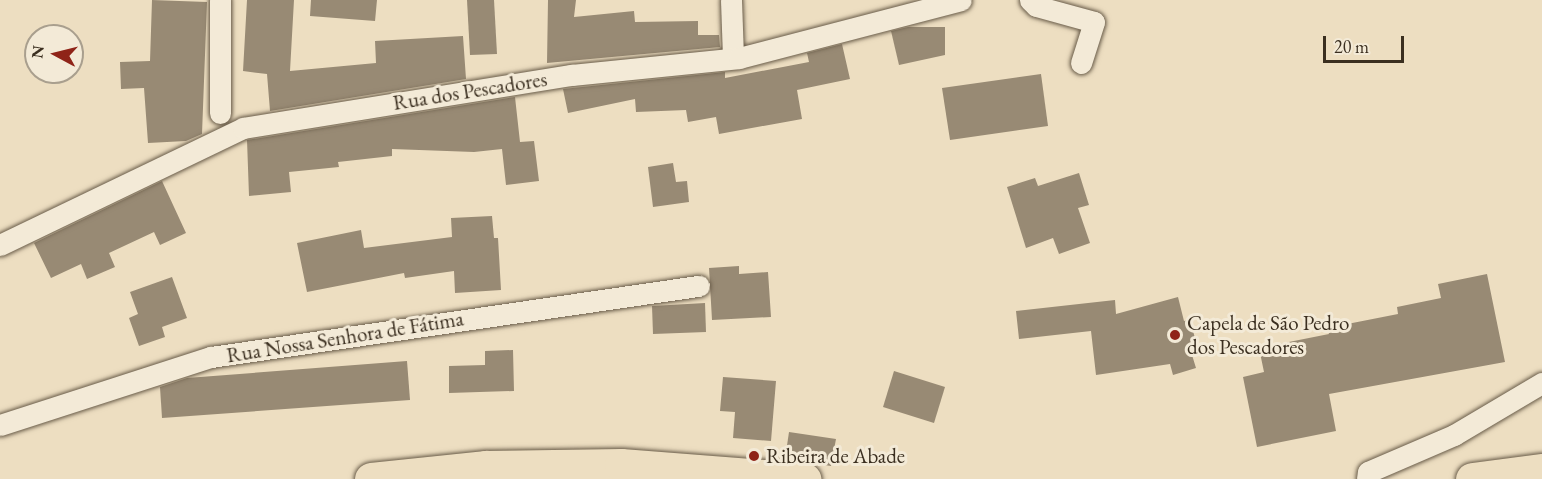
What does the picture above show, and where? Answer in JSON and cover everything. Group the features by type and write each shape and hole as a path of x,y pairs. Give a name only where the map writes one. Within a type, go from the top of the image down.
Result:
{"main road":[{"path":"371,479 486,467 621,465 804,479"},
{"path":"1472,479 1542,470"}],"street":[{"path":"220,0 220,113"},
{"path":"731,0 733,58"},
{"name":"Rua dos Pescadores","path":"0,245 243,128 572,75 733,58 961,0"},
{"path":"1030,0 1036,6 1094,22 1081,63"},
{"name":"Rua Nossa Senhora de Fátima","path":"0,425 211,357 699,286"},
{"path":"1367,479 1368,472 1454,435 1542,383"}],"building":[{"path":"152,0 207,2 202,134 186,141 148,143 144,88 121,89 120,62 150,61"},
{"path":"247,0 294,0 290,71 376,63 375,41 463,36 466,79 270,111 267,74 243,71"},
{"path":"311,0 377,0 375,21 310,16"},
{"path":"467,0 494,0 497,54 470,55"},
{"path":"548,0 576,0 574,17 634,11 635,22 698,21 698,35 719,35 720,47 547,63"},
{"path":"908,27 945,27 945,55 899,65 891,31"},
{"path":"842,44 850,79 797,90 802,119 719,134 716,117 688,122 686,110 636,112 635,99 568,113 563,89 725,72 725,78 809,62 807,53"},
{"path":"1041,74 1048,126 950,140 942,88"},
{"path":"515,97 520,142 534,141 539,181 506,185 502,149 474,152 392,149 392,156 338,162 339,167 289,172 291,192 249,196 247,140"},
{"path":"673,163 676,182 687,181 689,202 653,207 648,167"},
{"path":"1079,173 1089,205 1078,208 1090,243 1059,254 1053,238 1026,248 1007,187 1035,178 1038,186"},
{"path":"162,181 186,233 160,245 154,232 109,253 115,267 87,279 81,264 51,278 34,243"},
{"path":"492,216 494,238 498,238 501,290 455,293 454,271 405,278 404,273 307,292 297,243 361,230 364,248 452,237 451,218"},
{"path":"739,266 739,274 768,272 771,317 712,320 709,268"},
{"path":"1487,274 1505,362 1329,394 1336,431 1257,447 1243,377 1264,372 1259,348 1329,334 1327,328 1398,314 1397,307 1441,298 1438,284"},
{"path":"172,277 187,318 162,327 165,337 139,346 129,318 138,314 130,292"},
{"path":"1178,297 1184,321 1190,319 1199,354 1192,355 1196,368 1173,375 1170,364 1096,375 1091,331 1019,339 1016,311 1115,300 1116,314"},
{"path":"705,303 706,332 653,334 652,306"},
{"path":"513,350 514,391 449,393 449,366 485,365 485,351"},
{"path":"407,361 410,400 162,418 160,387 187,378"},
{"path":"894,371 945,387 934,423 883,407"},
{"path":"723,377 776,381 771,441 733,438 735,412 720,411"},
{"path":"789,432 836,439 831,466 785,459"}],"place":[{"name":"Capela de São Pedro dos Pescadores","path":"1175,335"},
{"name":"Ribeira de Abade","path":"754,456"}]}
